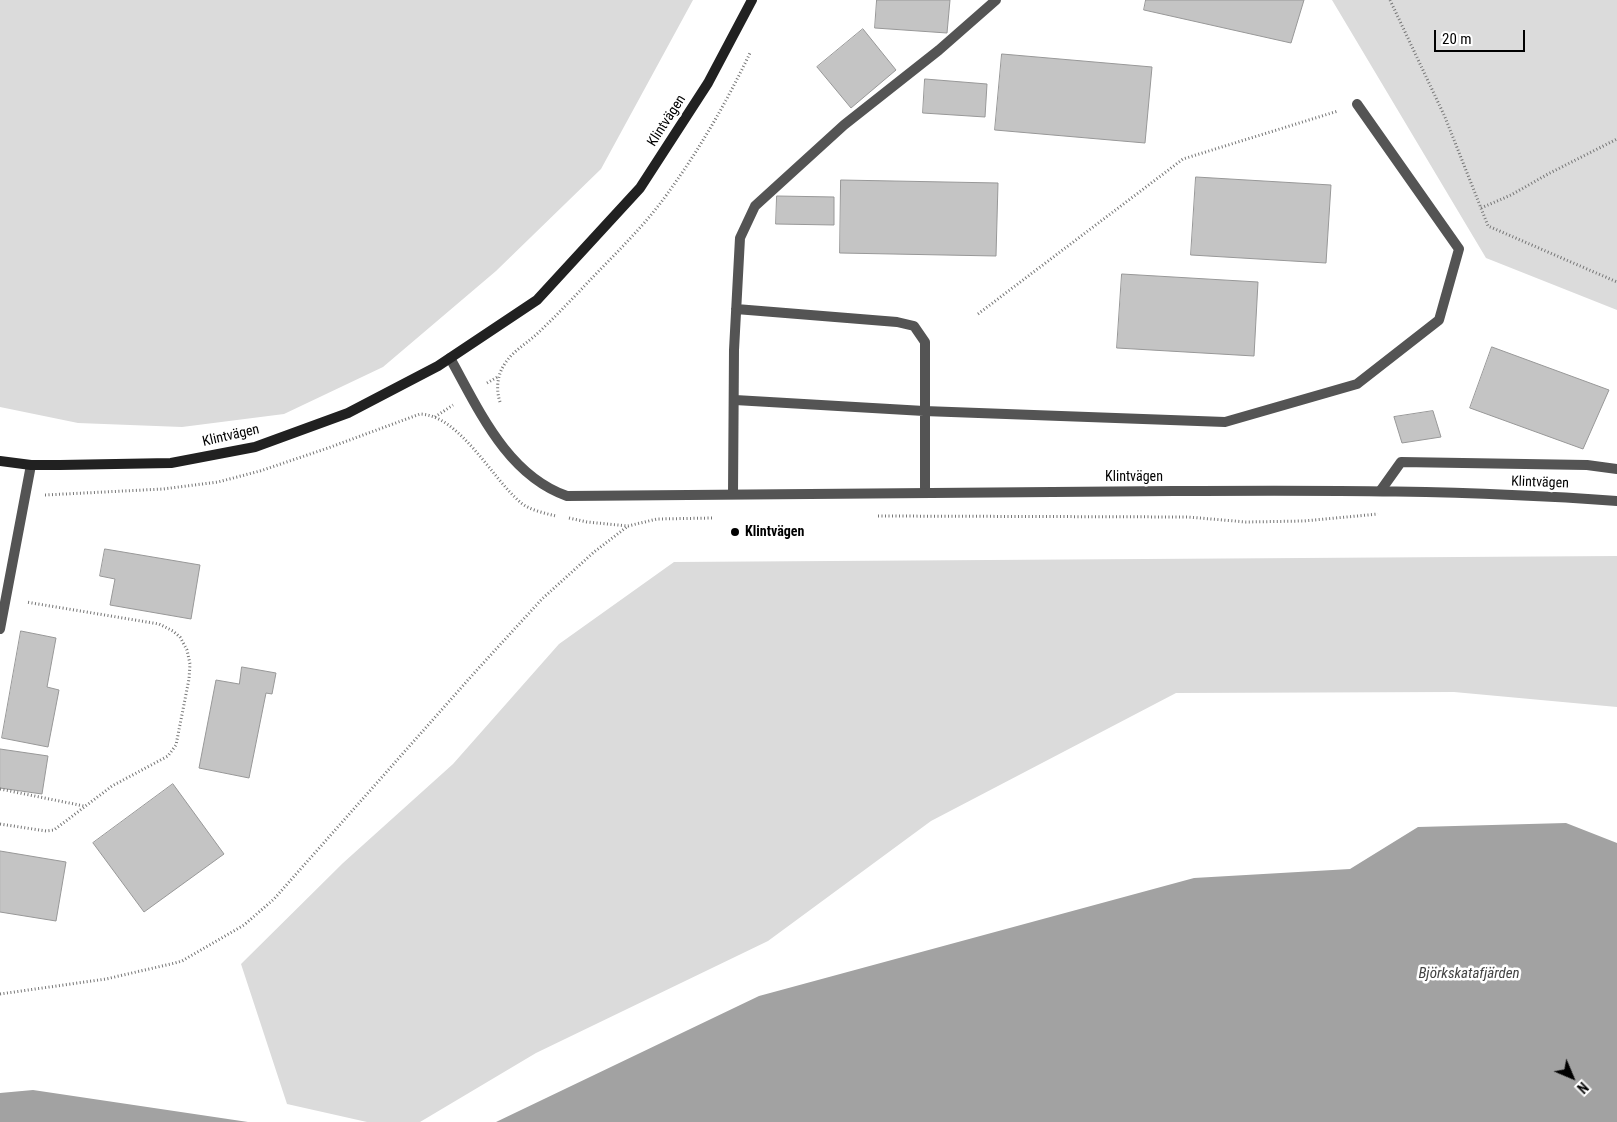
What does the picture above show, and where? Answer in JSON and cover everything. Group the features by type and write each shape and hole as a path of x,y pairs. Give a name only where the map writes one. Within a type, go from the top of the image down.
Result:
{"street":[{"name":"Klintvägen","path":"0,461 32,465 171,463 255,447 348,413 438,366 537,300 640,188 708,83 752,0"},
{"path":"733,494 734,350 740,238 755,206 844,125 939,50 996,0"},
{"path":"735,400 924,411 1225,422 1357,384 1439,320 1459,249 1358,104"},
{"path":"736,310 898,322 914,326 924,342 925,492"},
{"name":"Klintvägen","path":"450,358 487,424 516,463 553,491 568,496 1381,490 1617,501"},
{"path":"1381,490 1401,462 1587,465 1617,469"},
{"path":"0,629 3,598 32,465"}],"path":[{"path":"1390,0 1446,117 1488,226 1617,282"},
{"path":"501,406 497,386 503,366 513,353 538,334 560,312 639,228 670,191 712,127 752,50"},
{"path":"978,314 1183,159 1358,104"},
{"path":"1481,208 1511,195 1617,138"},
{"path":"699,518 700,495"},
{"path":"0,994 106,979 175,963 182,961 244,925 274,899 542,599 594,552 628,526"},
{"path":"0,824 46,831 54,830 112,786 160,761 176,745 189,679 190,664 188,650 180,637 173,630 159,624 3,598"},
{"path":"0,789 84,806"}],"shaded area":[{"path":"0,0 693,0 601,169 496,271 383,367 284,414 182,427 78,423 0,407"},
{"path":"1332,0 1617,0 1617,310 1486,258"},
{"path":"1617,556 1617,707 1454,692 1176,693 931,821 768,941 536,1053 420,1122 367,1122 287,1104 241,964 343,863 453,764 559,644 674,562"}],"water":[{"name":"Björkskatafjärden","path":"1566,823 1617,843 1617,1122 496,1122 759,996 1194,878 1350,869 1418,827"},
{"path":"33,1090 248,1122 0,1122 0,1093"}],"building":[{"path":"877,0 950,0 947,33 875,28"},
{"path":"1146,0 1304,0 1291,43 1144,10"},
{"path":"863,29 896,70 851,108 817,67"},
{"path":"1002,54 1152,67 1145,143 995,130"},
{"path":"925,79 987,84 985,117 923,113"},
{"path":"1196,177 1331,185 1326,263 1191,255"},
{"path":"841,180 998,183 996,256 840,253"},
{"path":"777,196 834,197 834,225 776,224"},
{"path":"1122,274 1258,282 1254,356 1117,348"},
{"path":"1492,347 1609,390 1583,449 1470,408"},
{"path":"1433,411 1441,437 1402,443 1394,417"},
{"path":"105,549 200,565 191,619 110,605 115,579 100,576"},
{"path":"21,631 56,638 47,687 59,690 48,747 2,738"},
{"path":"242,667 276,673 272,694 266,693 249,778 199,768 216,680 239,684"},
{"path":"0,749 48,756 42,794 0,788"},
{"path":"173,784 224,854 144,912 93,843"},
{"path":"0,851 66,862 56,921 0,912"}],"place":[{"name":"Klintvägen","path":"735,532"}]}
